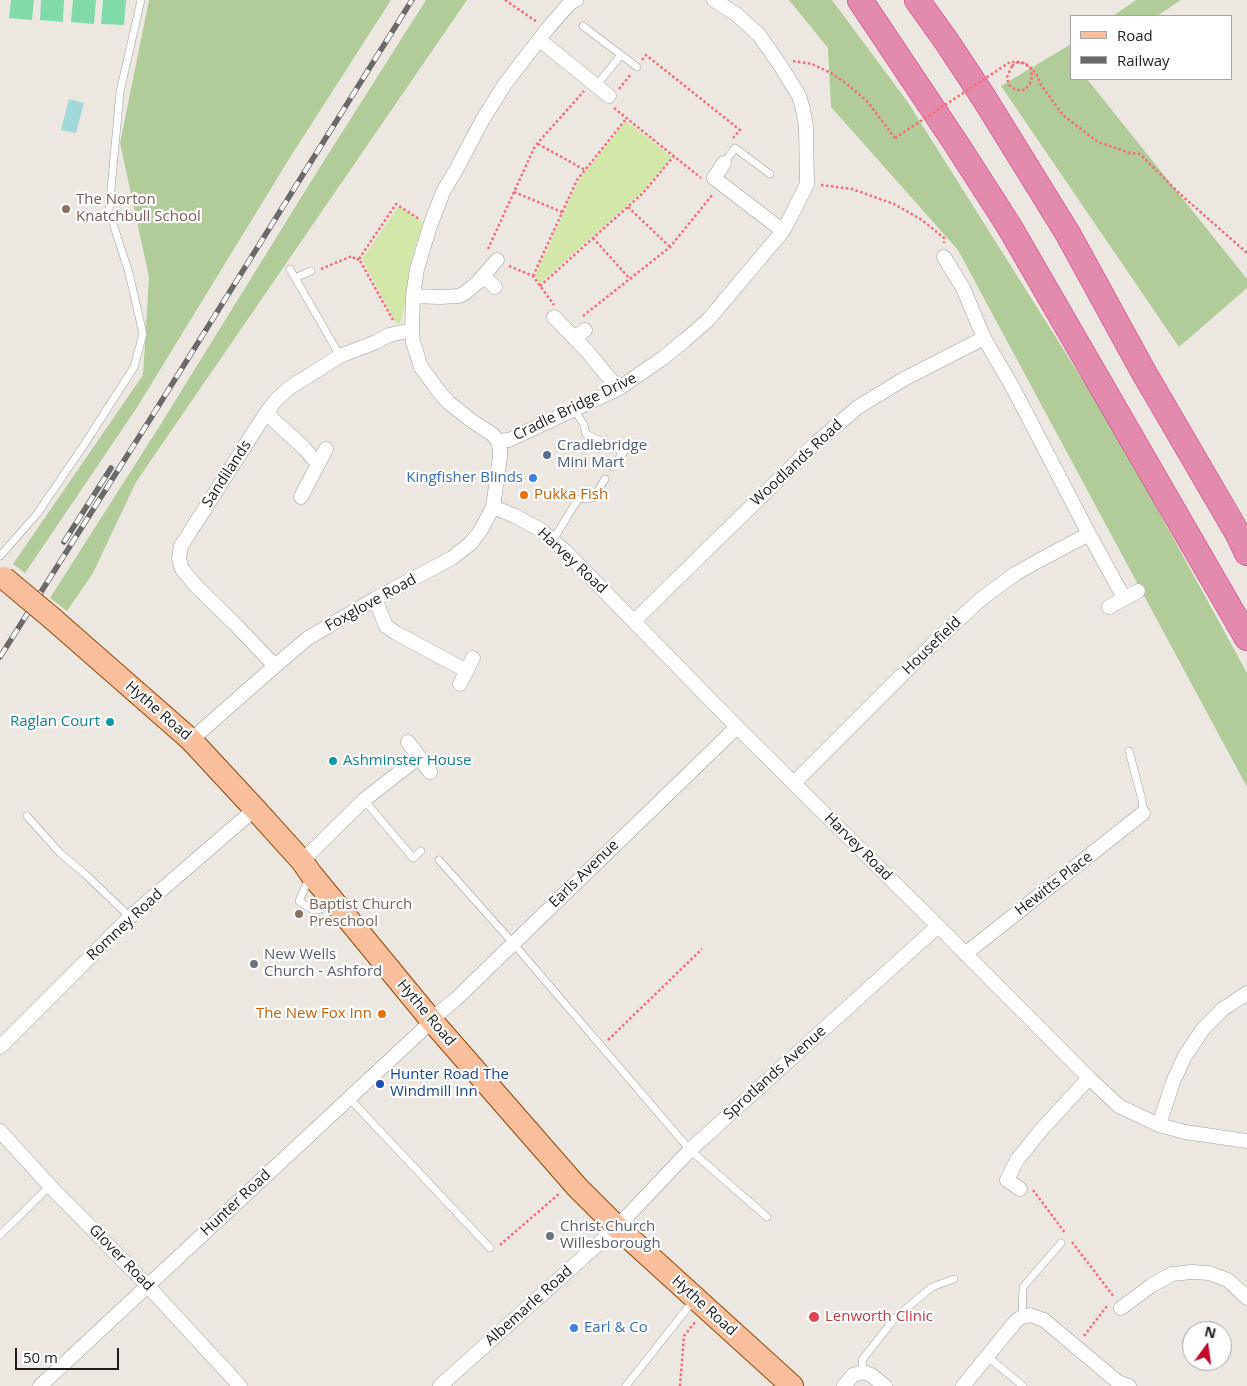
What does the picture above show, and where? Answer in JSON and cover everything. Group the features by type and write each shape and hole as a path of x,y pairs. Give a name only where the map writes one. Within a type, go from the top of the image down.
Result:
{"highway":[{"path":"860,0 1009,226 1247,638"},
{"path":"917,0 948,42 1068,234 1247,553"}],"main road":[{"name":"Hythe Road","path":"1,569 53,619 191,740 256,809 432,1021 573,1183 617,1227 792,1386"}],"street":[{"name":"Cradle Bridge Drive","path":"576,0 570,3 548,28 505,84 483,119 443,192 430,226 418,269 405,332 413,342 421,367 440,393 458,411 492,434 498,441 509,440 618,388 686,340 708,320 783,231 807,184 806,127 803,109 798,96 780,65 759,35 736,14 714,0"},
{"path":"539,41 612,97"},
{"path":"724,164 714,178 783,231"},
{"path":"944,257 963,288 984,338 1013,388 1124,598"},
{"path":"412,296 459,296 465,293 483,276 497,260"},
{"path":"483,276 495,287"},
{"path":"554,317 575,332 618,388"},
{"name":"Sandilands","path":"275,666 196,586 182,569 179,559 181,546 276,400 289,388 340,356 389,335 405,332"},
{"name":"Woodlands Road","path":"634,621 816,442 858,408 904,379 984,338"},
{"path":"266,413 304,448 318,464"},
{"name":"Foxglove Road","path":"191,740 308,638 375,599 452,558 471,543 482,530 493,507 500,457 498,441"},
{"path":"301,497 326,449"},
{"name":"Harvey Road","path":"493,507 541,530 565,551 737,727 1119,1106 1158,1125 1185,1132 1247,1141"},
{"name":"Housefield","path":"794,783 932,645 981,599 1038,560 1089,534"},
{"path":"1109,607 1138,591"},
{"path":"375,599 386,626 396,633 470,664 460,684"},
{"name":"Earls Avenue","path":"432,1021 737,727"},
{"path":"408,742 430,772"},
{"path":"306,867 364,800 419,757"},
{"name":"Romney Road","path":"0,1047 130,917 256,809"},
{"name":"Hewitts Place","path":"965,954 1143,813"},
{"name":"Sprotlands Avenue","path":"617,1227 690,1150 938,926"},
{"path":"1158,1125 1173,1082 1185,1056 1202,1029 1223,1009 1247,993"},
{"name":"Hunter Road","path":"40,1386 432,1021"},
{"path":"1020,1189 1006,1180 1017,1160 1042,1129 1089,1078"},
{"name":"Glover Road","path":"0,1131 240,1386"},
{"name":"Albemarle Road","path":"440,1386 617,1227"},
{"path":"1115,1306 1172,1274 1192,1272 1209,1273 1228,1280 1247,1298"},
{"path":"963,1386 1016,1321 1030,1315 1044,1320 1118,1382 1129,1386"},
{"path":"844,1386 853,1375 863,1372 872,1375 885,1386"}],"lane":[{"path":"1,569 134,367 143,334 129,273 109,211 120,92 141,0"},
{"path":"583,26 637,67"},
{"path":"594,84 621,55"},
{"path":"724,164 735,148 770,174"},
{"path":"290,269 340,356"},
{"path":"295,278 311,271"},
{"path":"574,409 584,425 586,434 624,452 612,467"},
{"path":"553,540 578,498 593,498 605,478"},
{"path":"1129,751 1142,800 1143,813"},
{"path":"364,800 414,858 421,851"},
{"path":"27,816 60,853 130,917"},
{"path":"440,860 690,1150 767,1217"},
{"path":"349,1098 490,1248"},
{"path":"0,1235 50,1186"},
{"path":"1022,1317 1023,1286 1061,1243"},
{"path":"863,1372 862,1360 895,1318 932,1287 954,1279"},
{"path":"626,1386 700,1303"},
{"path":"988,1357 1023,1386"}],"path":[{"path":"505,0 548,28"},
{"path":"707,172 702,179 626,119 612,97 646,55 740,130 730,142"},
{"path":"780,65 789,61 812,64 831,73 868,102 895,138 1010,62 1022,62 1031,68 1032,77 1030,83 1025,90 1016,90 1009,85 1007,77 1012,66 1018,62 1026,64 1031,69 1036,73 1041,85 1062,114 1098,142 1140,154 1179,194 1247,253"},
{"path":"554,317 558,309 533,276 497,260 488,251 535,146 594,84"},
{"path":"533,276 577,180 626,119"},
{"path":"538,143 585,170"},
{"path":"540,286 643,193 674,156"},
{"path":"575,332 630,279 670,247 721,184"},
{"path":"807,184 852,188 894,204 922,220 944,238 944,257"},
{"path":"514,192 562,212"},
{"path":"358,259 396,204 430,226"},
{"path":"628,207 670,247"},
{"path":"593,238 630,279"},
{"path":"311,271 352,256 356,260 358,259 394,324 405,332"},
{"path":"602,1046 702,948"},
{"path":"490,1248 498,1247 573,1183"},
{"path":"680,1386 684,1336 700,1303"},
{"path":"1076,1347 1115,1306"}],"green space":[{"path":"11,0 34,0 32,20 9,18"},
{"path":"41,0 64,0 63,22 40,20"},
{"path":"73,0 96,0 94,24 71,22"},
{"path":"103,0 126,0 124,25 101,24"},
{"path":"149,0 391,0 289,159 136,409 25,573 13,564 143,375 149,277 120,143"},
{"path":"426,0 467,0 136,482 93,573 67,611 50,598"},
{"path":"789,0 832,0 907,101 1113,428 1247,673 1247,787 958,250 831,107 828,48"},
{"path":"1136,0 1181,0 1158,15 1114,15"},
{"path":"1070,45 1070,80 1088,80 1247,279 1247,288 1179,347 1001,86"},
{"path":"626,121 672,157 642,192 540,283 535,276 579,180"},
{"path":"399,206 424,223 411,261 404,311 400,322 397,324 362,259"}],"water":[{"path":"69,99 84,103 76,133 61,130"}],"railway":[{"path":"0,657 412,0"},
{"path":"64,542 111,468"}],"place":[{"name":"The Norton Knatchbull School","path":"66,209"},
{"name":"Cradlebridge Mini Mart","path":"547,455"},
{"name":"Kingfisher Blinds","path":"533,478"},
{"name":"Pukka Fish","path":"524,495"},
{"name":"Raglan Court","path":"110,722"},
{"name":"Ashminster House","path":"333,761"},
{"name":"Baptist Church Preschool","path":"299,914"},
{"name":"New Wells Church - Ashford","path":"254,964"},
{"name":"The New Fox Inn","path":"382,1014"},
{"name":"Hunter Road The Windmill Inn","path":"380,1084"},
{"name":"Christ Church Willesborough","path":"550,1236"},
{"name":"Lenworth Clinic","path":"814,1317"},
{"name":"Earl & Co","path":"574,1328"}]}
